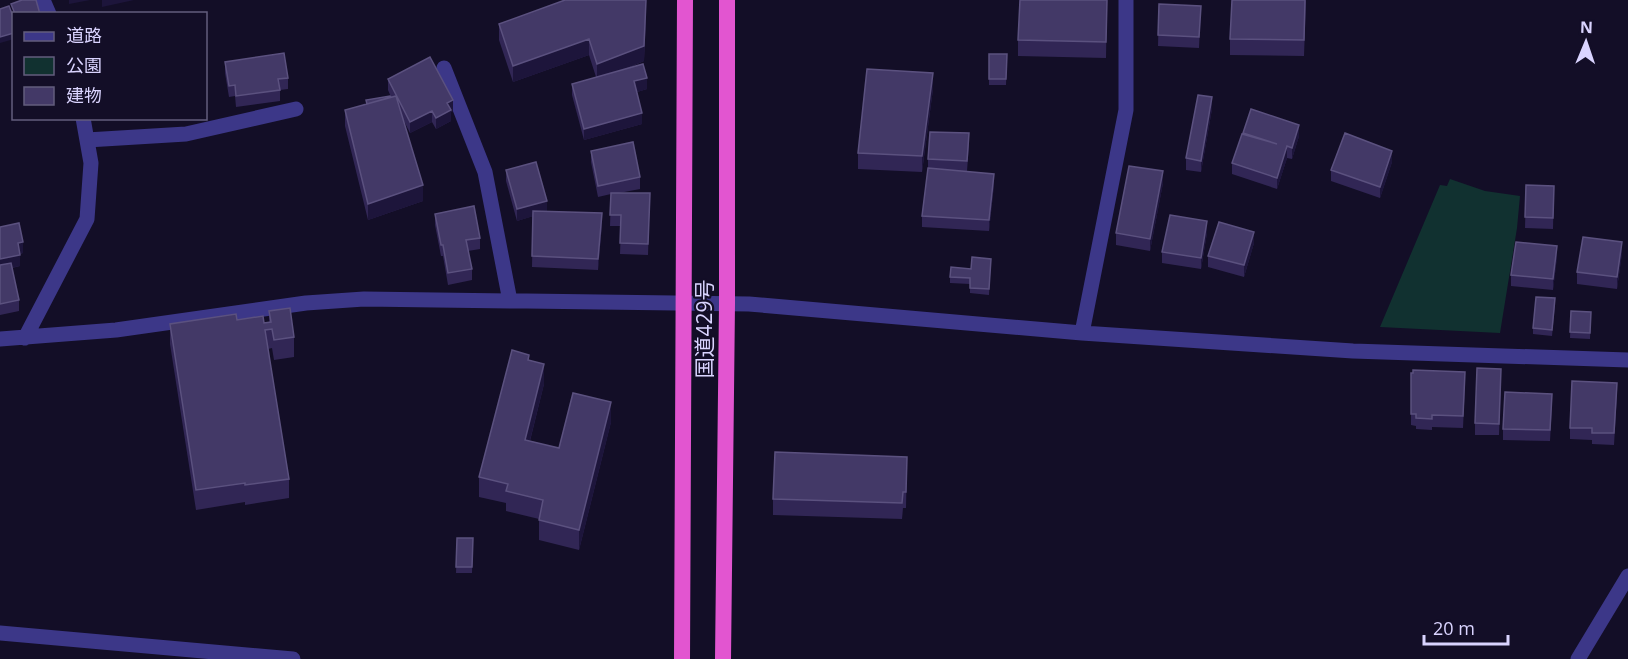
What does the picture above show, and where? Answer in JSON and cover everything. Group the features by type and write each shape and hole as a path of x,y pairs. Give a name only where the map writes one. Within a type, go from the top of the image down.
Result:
{"highway":[{"name":"国道429号","path":"682,659 685,0"},
{"name":"国道429号","path":"723,659 727,304 727,0"}],"street":[{"path":"1082,333 1126,110 1126,0"},
{"path":"444,68 485,172 510,301"},
{"path":"87,140 186,134 296,109"},
{"path":"25,338 87,219 91,163 83,120"},
{"path":"1,343 25,338 116,330 306,303 364,299 727,304 1082,333 1353,351 1628,360"},
{"path":"1578,659 1628,576"},
{"path":"0,633 293,659"}],"green space":[{"path":"1450,179 1485,191 1520,196 1500,333 1380,327 1440,185 1447,186"}],"building":[{"path":"22,0 36,0 39,12 14,12 11,4"},
{"path":"565,0 646,0 644,46 597,64 589,39 513,66 499,24"},
{"path":"1020,0 1107,0 1106,42 1018,40"},
{"path":"1232,0 1305,0 1304,40 1230,39"},
{"path":"1159,4 1201,6 1199,37 1158,35"},
{"path":"9,6 12,14 12,34 0,37 0,9"},
{"path":"284,53 288,78 278,79 280,90 236,96 235,85 229,86 225,62"},
{"path":"989,54 1007,54 1006,79 989,79"},
{"path":"430,57 453,100 447,103 451,110 436,118 432,111 410,122 388,79"},
{"path":"643,64 647,78 634,81 642,113 584,129 572,84"},
{"path":"867,69 933,73 922,156 858,153"},
{"path":"1198,95 1212,97 1201,161 1186,158"},
{"path":"396,96 423,185 368,204 345,110"},
{"path":"391,97 367,104 366,100"},
{"path":"1251,109 1299,125 1292,148 1287,146 1277,178 1232,163 1242,134 1277,144 1243,133"},
{"path":"930,132 969,133 967,161 928,159"},
{"path":"1345,133 1392,151 1380,187 1331,170"},
{"path":"633,142 640,177 598,186 591,151"},
{"path":"536,162 547,201 517,209 506,170"},
{"path":"1129,166 1163,171 1150,239 1116,233"},
{"path":"928,168 994,174 989,220 922,216"},
{"path":"1526,185 1554,186 1553,218 1525,217"},
{"path":"611,193 650,193 648,244 620,243 621,215 610,215"},
{"path":"474,206 480,238 466,240 472,269 448,273 435,214"},
{"path":"533,211 602,213 598,259 532,256"},
{"path":"1170,215 1207,221 1201,258 1162,252"},
{"path":"1219,222 1254,232 1244,265 1208,256"},
{"path":"19,223 23,242 18,243 20,255 0,259 0,227"},
{"path":"1583,237 1622,242 1617,277 1577,272"},
{"path":"1516,242 1557,246 1553,279 1511,275"},
{"path":"972,257 991,259 989,289 970,288 970,278 950,277 951,267 971,269"},
{"path":"11,263 19,300 0,304 0,265"},
{"path":"1536,297 1555,298 1552,330 1533,328"},
{"path":"290,308 294,337 274,340 272,329 265,330 289,479 196,490 170,324 236,314 237,320 263,316 264,323 271,322 269,311"},
{"path":"1571,311 1591,312 1590,333 1570,332"},
{"path":"512,350 529,355 528,360 544,364 525,440 559,448 573,393 611,402 579,530 539,520 543,500 506,491 508,484 479,477"},
{"path":"1477,368 1501,369 1499,424 1475,423"},
{"path":"1413,370 1465,372 1463,416 1432,415 1432,419 1416,418 1416,414 1411,414 1411,373"},
{"path":"1572,381 1617,383 1614,433 1592,433 1592,428 1570,428"},
{"path":"1505,392 1552,394 1550,430 1503,429"},
{"path":"775,452 907,457 906,492 903,492 902,503 773,499"},
{"path":"457,538 473,538 472,567 456,567"}]}
